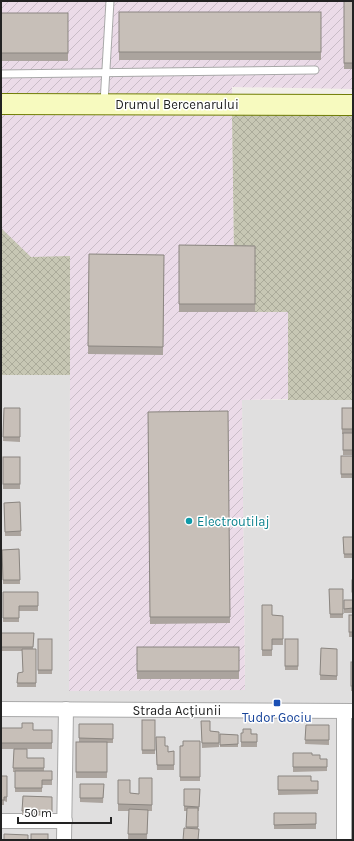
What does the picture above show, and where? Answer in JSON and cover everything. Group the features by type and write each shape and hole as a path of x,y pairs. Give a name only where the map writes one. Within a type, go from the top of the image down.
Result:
{"street":[{"name":"Drumul Bercenarului","path":"1,104 353,105"},
{"name":"Strada Acțiunii","path":"1,709 349,711"},
{"path":"64,840 66,709"},
{"path":"344,840 349,711"},
{"path":"1,821 65,821"}],"lane":[{"path":"104,104 110,1"},
{"path":"1,74 315,70"}],"shaded area":[{"path":"1,1 353,1 353,89 232,87 234,253 255,254 255,312 288,312 288,399 242,400 245,690 69,691 70,375 1,375"},
{"path":"232,114 353,115 353,400 288,400 288,312 255,312 255,254 234,254"},
{"path":"1,228 31,257 70,256 70,375 1,375"},
{"path":"1,375 70,375 69,691 245,690 242,400 353,399 353,840 1,840"}],"building":[{"path":"344,1 353,1 353,63 344,63"},
{"path":"119,12 321,12 321,52 119,52"},
{"path":"1,13 68,13 68,53 1,53"},
{"path":"179,245 255,246 255,304 179,304"},
{"path":"89,254 164,255 163,347 88,346"},
{"path":"4,408 20,408 20,437 3,437"},
{"path":"342,408 353,408 353,429 342,429"},
{"name":"Electroutilaj","path":"228,411 230,617 150,617 148,412"},
{"path":"343,433 353,433 353,450 343,450"},
{"path":"341,456 353,456 353,474 341,474"},
{"path":"3,457 20,457 20,484 3,484"},
{"path":"20,502 21,531 5,532 4,503"},
{"path":"343,537 353,537 353,554 344,554"},
{"path":"19,549 20,580 3,580 2,550"},
{"path":"353,580 353,592 352,592"},
{"path":"329,589 343,589 343,614 330,614"},
{"path":"3,592 38,592 38,606 19,606 19,618 3,618"},
{"path":"344,600 353,600 353,608 344,609"},
{"path":"262,605 272,605 272,615 283,616 283,639 272,639 272,650 262,650"},
{"path":"349,615 353,615 353,632 349,632"},
{"path":"1,633 34,633 33,647 1,647"},
{"path":"38,639 52,639 52,670 38,670"},
{"path":"285,639 298,639 298,666 285,666"},
{"path":"137,647 239,647 239,671 137,671"},
{"path":"321,648 337,649 337,676 320,675"},
{"path":"22,649 36,649 36,683 17,683 18,673 23,672"},
{"path":"351,662 353,662 353,686 351,686"},
{"path":"142,720 155,720 155,750 142,750"},
{"path":"201,721 210,721 210,731 219,732 219,743 202,743"},
{"path":"22,723 33,723 33,730 52,730 52,743 1,743 1,728 22,728"},
{"path":"79,724 113,724 113,739 79,738"},
{"path":"306,725 329,725 329,740 305,740"},
{"path":"243,729 251,729 251,734 257,734 257,742 241,742 241,733 243,733"},
{"path":"220,734 238,735 238,744 220,745"},
{"path":"156,737 165,737 165,746 168,746 168,752 174,751 174,765 157,765"},
{"path":"183,741 200,741 200,777 180,777 180,746 183,746"},
{"path":"76,742 107,742 107,772 76,772"},
{"path":"14,749 27,749 27,758 44,758 44,768 13,768"},
{"path":"293,753 312,753 312,755 320,755 320,759 327,759 327,767 293,767"},
{"path":"15,771 52,771 52,780 42,780 42,788 15,788"},
{"path":"1,776 7,776 7,797 4,797 4,800 1,800"},
{"path":"278,776 311,776 311,781 318,781 318,790 278,790"},
{"path":"139,778 152,778 152,805 118,804 118,780 130,780 130,793 139,794"},
{"path":"80,784 104,784 103,798 80,798"},
{"path":"184,789 200,789 199,807 184,806"},
{"path":"23,796 52,797 52,812 22,811"},
{"path":"187,808 198,808 198,827 186,827"},
{"path":"129,809 148,810 147,834 128,834"},
{"path":"274,813 316,813 316,824 274,825"},
{"path":"184,828 199,829 198,840 183,840"},
{"path":"4,834 28,835 28,840 4,840"},
{"path":"31,834 48,834 48,840 31,840"}],"place":[{"name":"Electroutilaj","path":"189,521"},
{"name":"Tudor Gociu","path":"277,703"}]}
